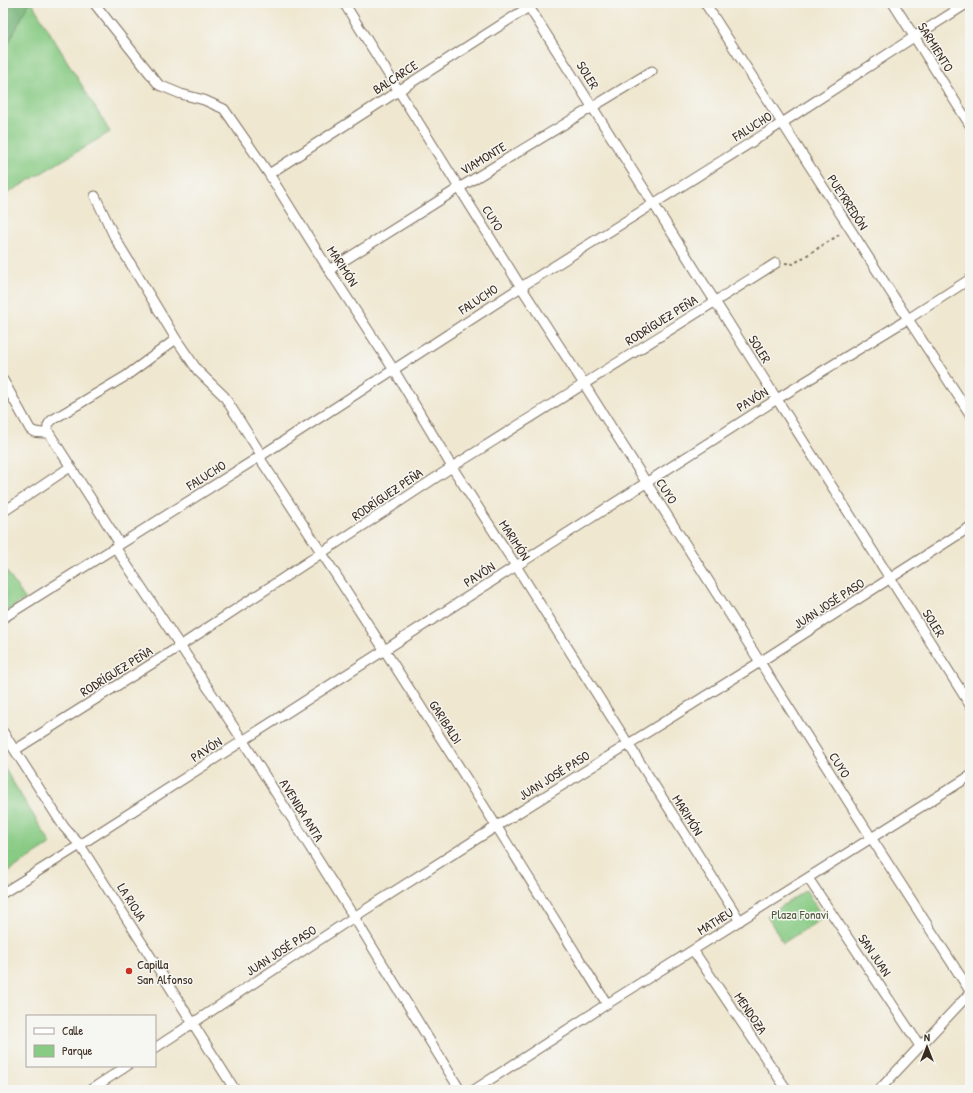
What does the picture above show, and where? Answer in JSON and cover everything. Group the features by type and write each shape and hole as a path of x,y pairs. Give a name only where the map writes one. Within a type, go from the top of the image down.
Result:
{"street":[{"name":"MARIMÓN","path":"94,3 159,85 181,94 204,100 224,109 269,174 394,370 452,467 740,921"},
{"name":"CUYO","path":"344,3 521,287 970,992"},
{"name":"PUEYRREDÓN","path":"705,3 970,414"},
{"name":"SARMIENTO","path":"893,3 970,125"},
{"name":"FALUCHO","path":"3,618 261,456 521,287 782,123 914,36 968,3"},
{"name":"BALCARCE","path":"269,174 532,5"},
{"name":"SOLER","path":"532,5 593,108 970,705"},
{"name":"VIAMONTE","path":"329,270 459,188 652,71"},
{"name":"GARIBALDI","path":"95,196 115,238 176,339 198,371 224,396 322,553 497,826 607,1004"},
{"name":"RODRÍGUEZ PEÑA","path":"15,750 180,646 452,467 776,263"},
{"name":"PAVÓN","path":"3,893 776,399 908,319 970,279"},
{"path":"3,380 30,429 37,433 49,433 47,428 52,420 126,376 176,339"},
{"path":"3,400 11,395"},
{"name":"AVENIDA ANTA","path":"49,433 180,646 243,741 354,917 460,1090"},
{"path":"3,512 70,467"},
{"name":"JUAN JOSÉ PASO","path":"156,1047 354,917 760,662 970,527"},
{"name":"LA RIOJA","path":"3,732 64,828 80,845 235,1090"},
{"name":"MATHEU","path":"474,1090 607,1004 872,839 970,776"},
{"name":"SAN JUAN","path":"808,878 920,1046"},
{"name":"MENDOZA","path":"693,950 787,1090"},
{"path":"879,1090 970,992"},
{"path":"90,1090 125,1067"}],"path":[{"path":"776,263 793,264 849,228"}],"green space":[{"path":"3,3 32,3 110,132 3,196"},
{"path":"3,3 29,3 3,54"},
{"path":"3,566 25,599 3,613"},
{"path":"3,766 51,844 3,875"},
{"name":"Plaza Fonavi","path":"806,890 823,918 783,943 767,916"}],"place":[{"name":"Capilla San Alfonso","path":"129,971"}]}
